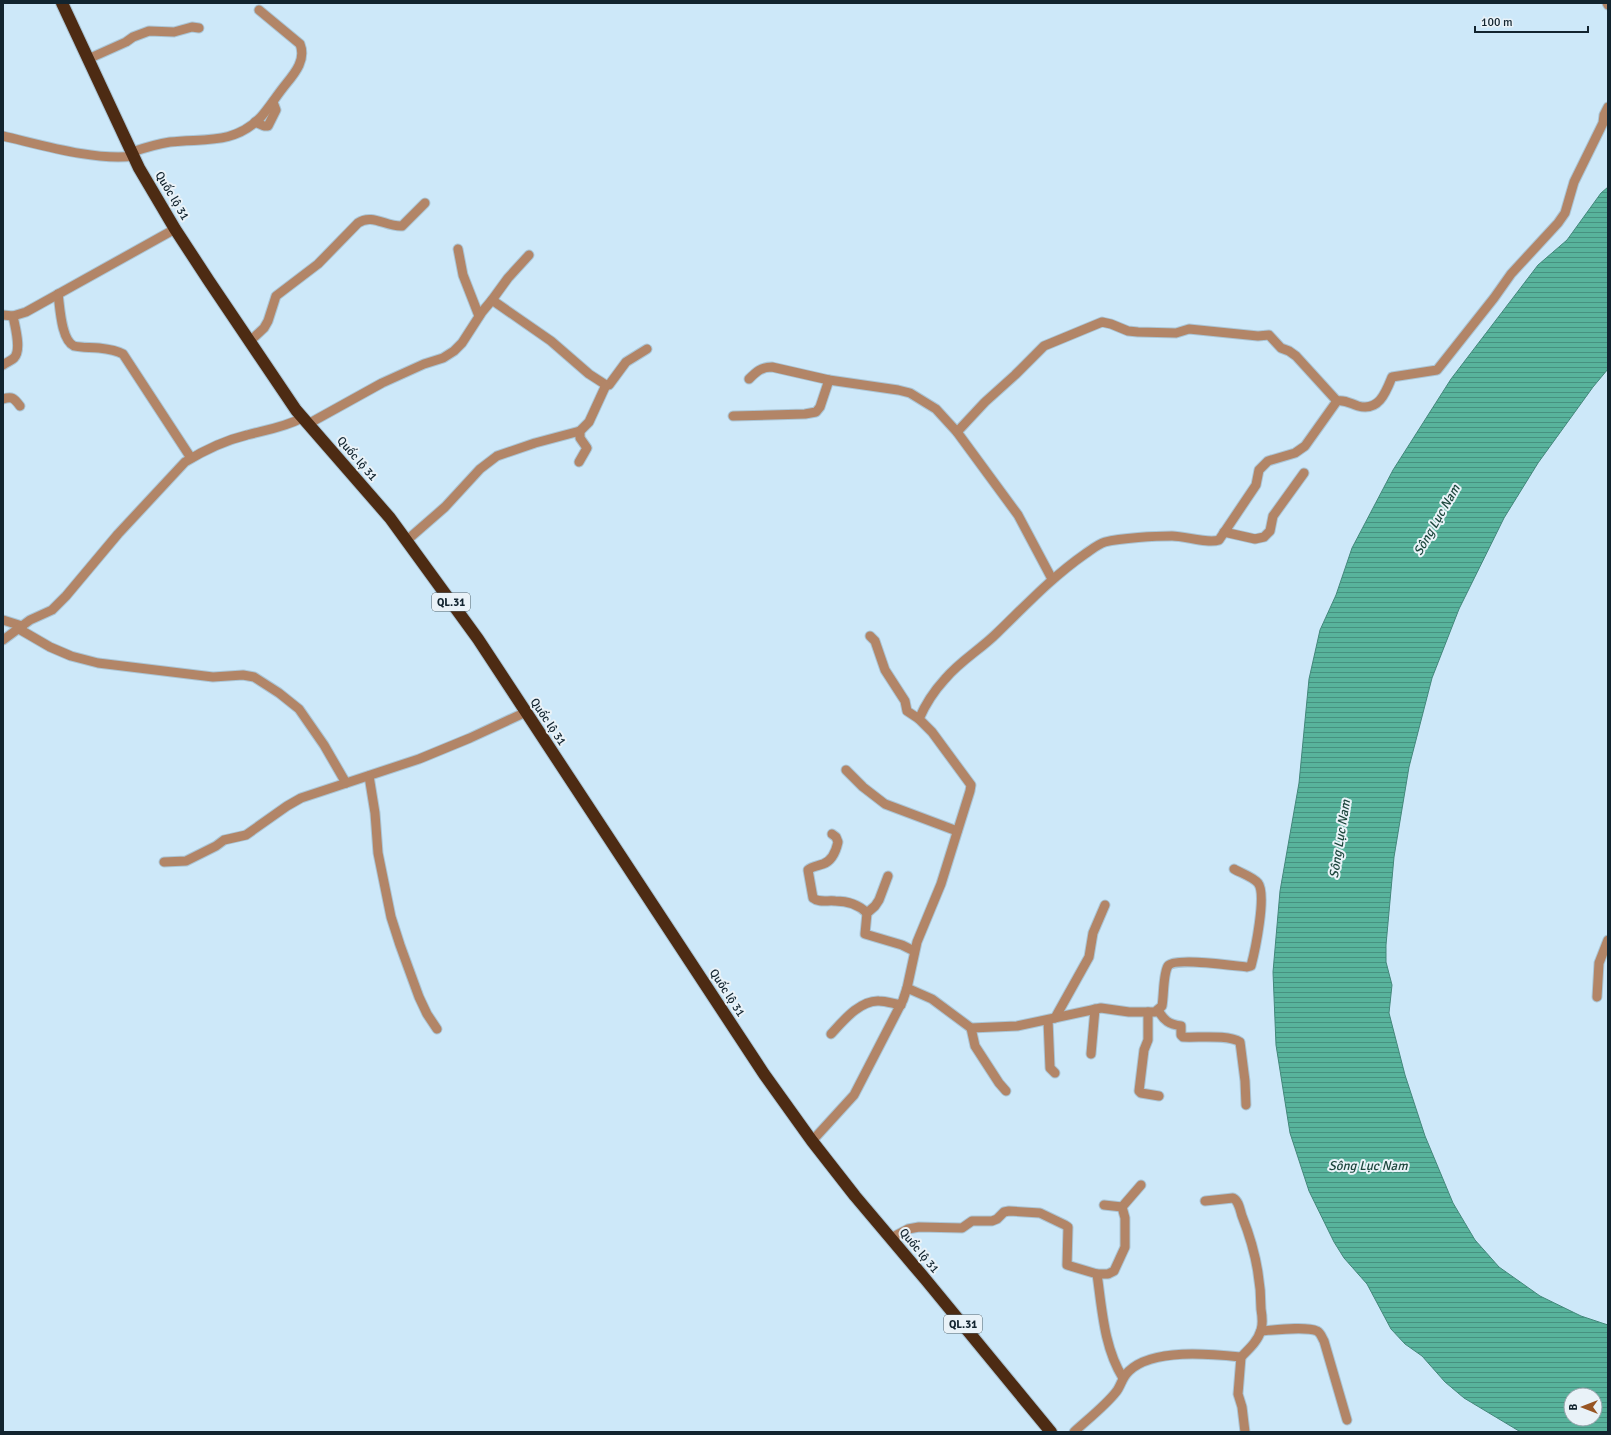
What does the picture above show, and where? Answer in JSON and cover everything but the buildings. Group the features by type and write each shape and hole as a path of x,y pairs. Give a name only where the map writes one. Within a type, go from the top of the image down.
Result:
{"highway":[{"name":"Quốc lộ 31","path":"62,3 133,154 175,229 249,342 305,421 390,518 478,639 764,1074 812,1140 873,1218 1051,1432"}],"street":[{"path":"3,136 93,155 120,158 171,142 226,138 247,128 255,122 272,102 303,58 303,51 300,44 259,10"},
{"path":"88,59 121,45 133,37 148,31 174,32 192,27 199,28"},
{"path":"919,719 929,700 946,678 998,633 1052,579 1099,544 1106,542 1170,536 1188,537 1214,542 1219,540 1256,486 1258,473 1264,464 1268,461 1295,453 1305,446 1337,402 1344,401 1359,406 1372,405 1381,400 1385,395 1392,377 1434,371 1440,367 1511,274 1558,223 1565,213 1574,182 1603,123 1604,115 1608,107"},
{"path":"249,342 264,328 268,321 276,296 318,264 358,223 362,220 368,219 402,226 425,203"},
{"path":"3,315 13,316 26,312 175,229"},
{"path":"458,249 463,275 479,316"},
{"path":"3,640 30,620 52,610 185,462 191,458 246,435 305,421 382,383 424,364 443,358 454,351 462,343 479,316 508,278 529,255"},
{"path":"58,294 64,333 69,342 78,347 108,349 118,351 123,354 191,458"},
{"path":"492,300 551,342 589,374 606,386"},
{"path":"3,365 12,360 18,353 18,341 13,316"},
{"path":"957,432 985,402 1044,346 1102,322 1124,330 1138,332 1176,333 1189,329 1258,336 1270,335 1281,348 1296,356 1337,402"},
{"path":"406,541 445,507 480,469 497,456 580,430 589,422 606,386 613,382 626,362 647,349"},
{"path":"749,379 758,370 766,367 784,369 829,380 910,393 936,409 957,432 1018,514 1052,579"},
{"path":"733,416 805,414 816,412 820,407 829,380"},
{"path":"3,399 10,397 20,406"},
{"path":"579,462 587,448 580,438 580,430"},
{"path":"1224,532 1255,539 1264,536 1270,531 1273,516 1304,473"},
{"path":"3,620 21,627 50,647 71,656 98,663 213,677 243,676 254,678 279,693 299,709 324,744 346,783"},
{"path":"812,1140 854,1095 901,1005 908,988 914,951 941,884 971,784 932,732 919,719 907,711 905,700 885,670 875,641 870,636"},
{"path":"164,862 186,861 216,846 224,840 246,835 301,798 420,759 526,712"},
{"path":"846,770 863,787 885,804 957,831"},
{"path":"369,776 375,813 378,853 391,917 420,997 427,1014 437,1029"},
{"path":"832,834 836,837 838,842 832,857 824,864 808,870 813,898 819,901 837,901 859,906 867,913"},
{"path":"970,1028 1017,1026 1095,1009 1108,1008 1129,1012 1148,1012 1158,1010 1162,1006 1165,976 1168,965 1170,964 1182,962 1247,967 1251,966 1261,909 1262,893 1257,882 1234,869"},
{"path":"888,876 875,906 867,913 865,934 902,945 914,951"},
{"path":"1055,1073 1050,1068 1049,1062 1052,1019 1089,957 1093,933 1105,905"},
{"path":"1597,997 1599,963 1608,940"},
{"path":"908,988 932,999 970,1028 975,1046 999,1083 1006,1091"},
{"path":"831,1034 856,1011 869,1003 881,1001 901,1005"},
{"path":"1090,1054 1095,1009"},
{"path":"1158,1010 1162,1018 1167,1022 1181,1026 1181,1035 1183,1037 1226,1039 1240,1042 1246,1105"},
{"path":"1148,1012 1148,1040 1144,1050 1139,1091 1141,1094 1159,1096"},
{"path":"1122,1207 1141,1185"},
{"path":"1205,1201 1236,1199 1251,1238 1257,1268 1261,1301 1261,1331 1252,1346 1241,1357 1238,1390 1245,1432"},
{"path":"1104,1205 1122,1207"},
{"path":"891,1238 908,1229 919,1227 962,1228 972,1221 992,1221 997,1219 1004,1212 1009,1211 1040,1213 1067,1226 1067,1265 1097,1274 1108,1274 1114,1271 1125,1247 1125,1218 1122,1207"},
{"path":"1097,1274 1108,1345 1115,1365 1123,1378"},
{"path":"1261,1331 1301,1329 1314,1330 1320,1333 1324,1341 1346,1420"},
{"path":"1074,1432 1114,1394 1127,1372 1136,1366 1162,1357 1194,1353 1241,1357"}],"water":[{"name":"Sông Lục Nam","path":"1608,187 1608,369 1593,387 1538,463 1504,518 1459,609 1432,678 1409,767 1394,857 1386,945 1386,962 1392,985 1389,1013 1405,1075 1425,1136 1453,1203 1475,1240 1499,1267 1540,1296 1581,1316 1608,1325 1608,1432 1522,1432 1464,1398 1445,1382 1422,1356 1405,1344 1391,1329 1367,1284 1344,1258 1334,1242 1309,1191 1290,1133 1276,1045 1273,972 1280,891 1299,783 1309,679 1320,630 1336,595 1352,548 1393,470 1451,379 1538,265 1567,240 1601,193"}]}
